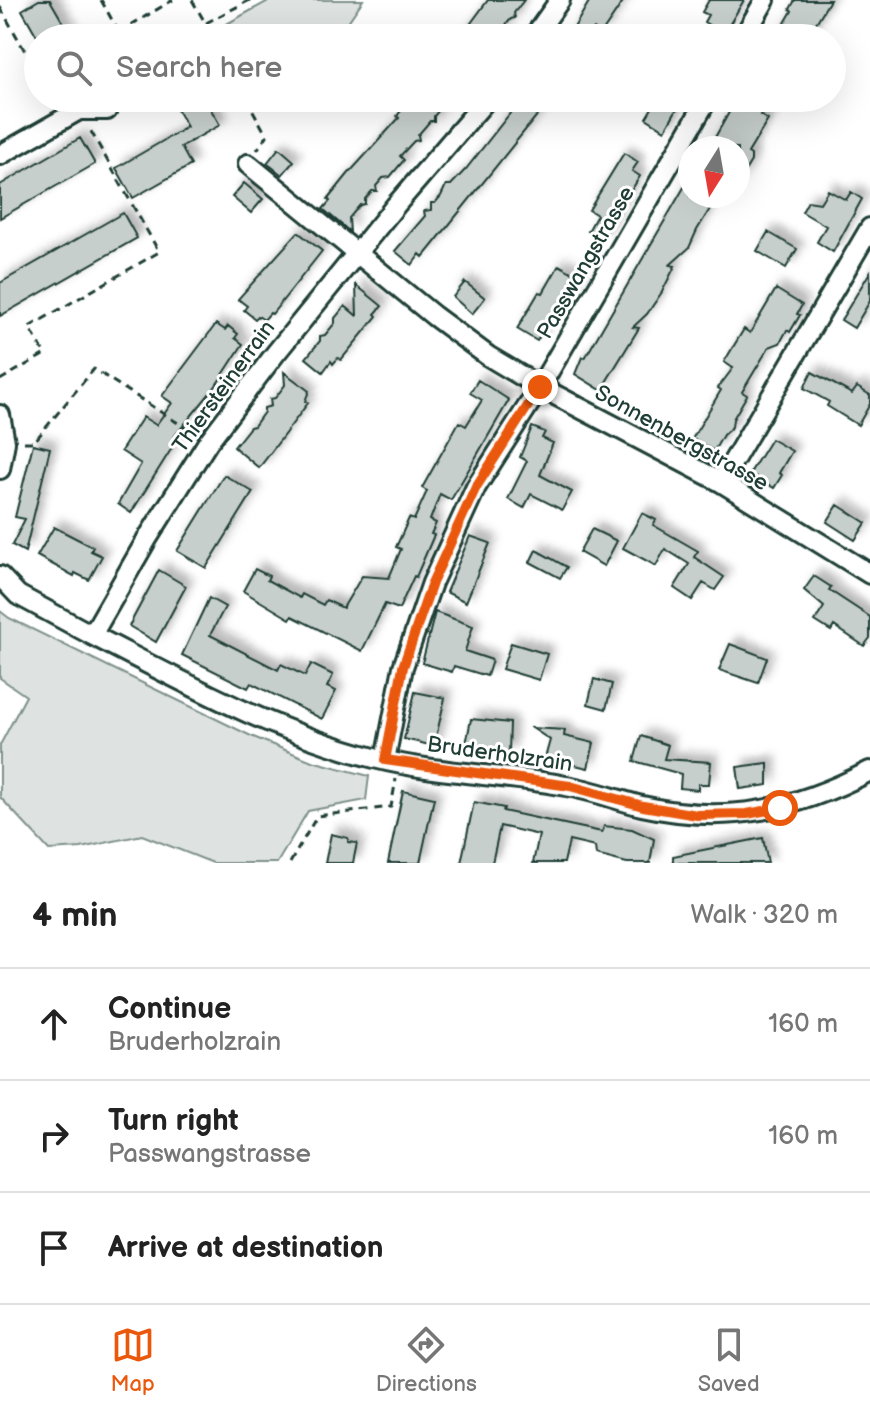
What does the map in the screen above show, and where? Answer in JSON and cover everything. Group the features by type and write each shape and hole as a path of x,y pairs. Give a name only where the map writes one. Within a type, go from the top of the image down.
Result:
{"street":[{"path":"543,24 560,0"},
{"path":"751,24 765,0"},
{"path":"0,155 75,112"},
{"name":"Thiersteinerrain","path":"92,635 208,442 275,354 476,112"},
{"name":"Passwangstrasse","path":"385,760 403,667 432,583 476,487 540,387 700,112"},
{"name":"Sonnenbergstrasse","path":"248,164 434,316 488,356 540,387 721,482 870,574"},
{"path":"721,482 870,228"},
{"path":"0,415 5,442 0,469"},
{"path":"0,576 18,595 92,635"},
{"name":"Bruderholzrain","path":"92,635 281,728 385,760 570,786 643,806 697,815 747,814 780,808 831,791 870,771"}],"path":[{"path":"101,0 114,24"},
{"path":"132,24 173,0"},
{"path":"192,0 206,23 250,0"},
{"path":"0,7 24,49"},
{"path":"248,164 267,136 254,112"},
{"path":"0,380 45,354 29,327 159,252 99,146"},
{"path":"5,442 34,442 94,369 208,442"},
{"path":"290,863 317,816 391,807 396,778"}],"shaded area":[{"path":"270,0 363,0 347,24 227,24"},
{"path":"0,611 251,736 312,761 369,776 366,800 308,811 277,863 213,863 142,835 81,848 49,850 0,797 0,745 26,696 0,678"}],"building":[{"path":"39,0 50,0 64,24 30,24 22,10"},
{"path":"488,0 524,0 514,13 515,18 507,24 470,24"},
{"path":"590,0 624,0 608,24 576,24"},
{"path":"709,0 744,0 730,24 707,24 704,22 708,15 702,12"},
{"path":"795,0 830,0 815,24 784,24 792,11 790,9"},
{"path":"178,112 212,112 220,125 181,147 191,165 133,198 116,168 187,127"},
{"path":"400,112 437,112 434,121 430,121 418,135 419,140 414,141 400,156 404,160 390,177 383,178 376,186 377,191 372,191 365,204 360,205 349,218 350,232 323,209 349,173 399,118"},
{"path":"511,112 540,112 423,257 420,254 412,265 395,251 425,216 424,211 431,210 431,203 441,196 446,185 451,185"},
{"path":"650,112 675,112 665,130 646,118"},
{"path":"729,112 762,112 760,115 768,120 750,150 750,136 716,136"},
{"path":"80,138 95,164 0,218 0,185"},
{"path":"279,148 294,161 282,175 267,163"},
{"path":"624,153 638,162 632,171 640,176 602,239 588,231 597,215 589,210"},
{"path":"244,183 263,199 251,213 232,197"},
{"path":"828,190 846,200 851,192 862,199 833,252 817,242 826,226 802,212 808,201 820,203"},
{"path":"678,198 678,208 711,208 689,248 670,265 675,266 662,292 647,314 633,327 639,328 601,390 575,374 582,357 585,358"},
{"path":"123,213 137,238 0,316 0,283"},
{"path":"298,232 322,251 272,314 264,320 258,316 255,319 244,310 247,306 238,299"},
{"path":"768,232 797,249 786,268 757,251"},
{"path":"559,265 580,277 537,341 517,329"},
{"path":"870,272 870,301 854,328 841,320"},
{"path":"465,282 485,298 472,314 453,297"},
{"path":"356,285 382,306 341,360 338,358 333,364 331,361 323,372 306,358 345,306 357,316"},
{"path":"776,289 802,305 797,314 800,315 780,343 769,347 742,392 747,395 733,419 732,427 714,451 692,439 721,390 718,388 733,368 724,362 744,329 750,333"},
{"path":"216,324 225,330 228,326 238,334 235,338 243,344 215,387 174,437 177,440 131,513 118,504 141,464 121,451 143,417 156,425 172,403 162,396"},
{"path":"284,372 309,391 305,401 308,403 259,468 234,447 254,426 264,408 271,406 270,399 275,398 285,385"},
{"path":"812,372 852,394 857,387 870,395 870,404 858,425 827,406 829,402 804,388"},
{"path":"478,380 509,400 451,500 440,494 430,520 436,523 431,534 434,535 416,577 399,609 385,604 362,651 292,616 290,619 243,591 255,569 269,576 267,580 300,598 302,594 323,605 326,600 343,608 362,576 389,578 401,549 396,547 409,518 414,520 427,491 422,488 459,422 466,426 482,400 470,393"},
{"path":"532,427 545,432 542,438 553,443 540,475 572,492 562,510 531,494 524,508 508,499 527,461 520,457"},
{"path":"771,439 792,451 774,488 750,473"},
{"path":"33,444 50,448 25,552 12,545 25,519 15,517"},
{"path":"224,475 253,492 206,568 177,551"},
{"path":"838,505 866,523 855,540 827,522"},
{"path":"642,513 656,520 653,525 698,551 694,557 724,577 715,590 703,583 692,600 674,588 689,564 665,549 656,566 623,548"},
{"path":"54,527 93,547 91,551 102,556 89,580 75,573 74,576 37,556"},
{"path":"592,529 617,541 604,566 579,552"},
{"path":"470,536 490,543 466,602 446,592"},
{"path":"536,550 567,567 560,578 530,562"},
{"path":"159,570 186,586 156,642 129,626"},
{"path":"814,576 831,587 829,590 870,617 870,638 864,646 834,626 831,631 815,621 824,607 804,590"},
{"path":"209,598 225,607 210,635 278,670 281,664 305,676 311,664 333,675 327,687 336,691 322,719 251,683 248,688 182,655"},
{"path":"435,612 473,626 465,651 492,660 487,676 454,666 452,672 422,663"},
{"path":"511,643 547,654 539,680 502,669"},
{"path":"730,644 767,658 758,683 719,670"},
{"path":"594,679 612,684 606,709 588,704"},
{"path":"415,692 445,698 434,746 404,739"},
{"path":"471,719 510,723 509,753 465,749"},
{"path":"532,728 565,730 564,736 594,743 588,768 545,758 550,740"},
{"path":"641,736 668,745 664,759 711,762 709,784 698,784 698,790 680,788 681,774 634,761"},
{"path":"768,763 768,785 740,789 737,767"},
{"path":"403,791 434,798 420,863 388,863"},
{"path":"474,802 602,832 604,826 632,829 654,839 650,863 627,863 596,855 595,847 569,841 564,863 533,863 539,835 500,826 492,863 461,863"},
{"path":"331,834 357,843 353,863 325,863"},
{"path":"763,838 768,863 673,863 673,856"}],"route":[{"path":"540,387 476,487 432,583 403,667 385,760 570,786 643,806 697,815 747,814 780,808"}]}
